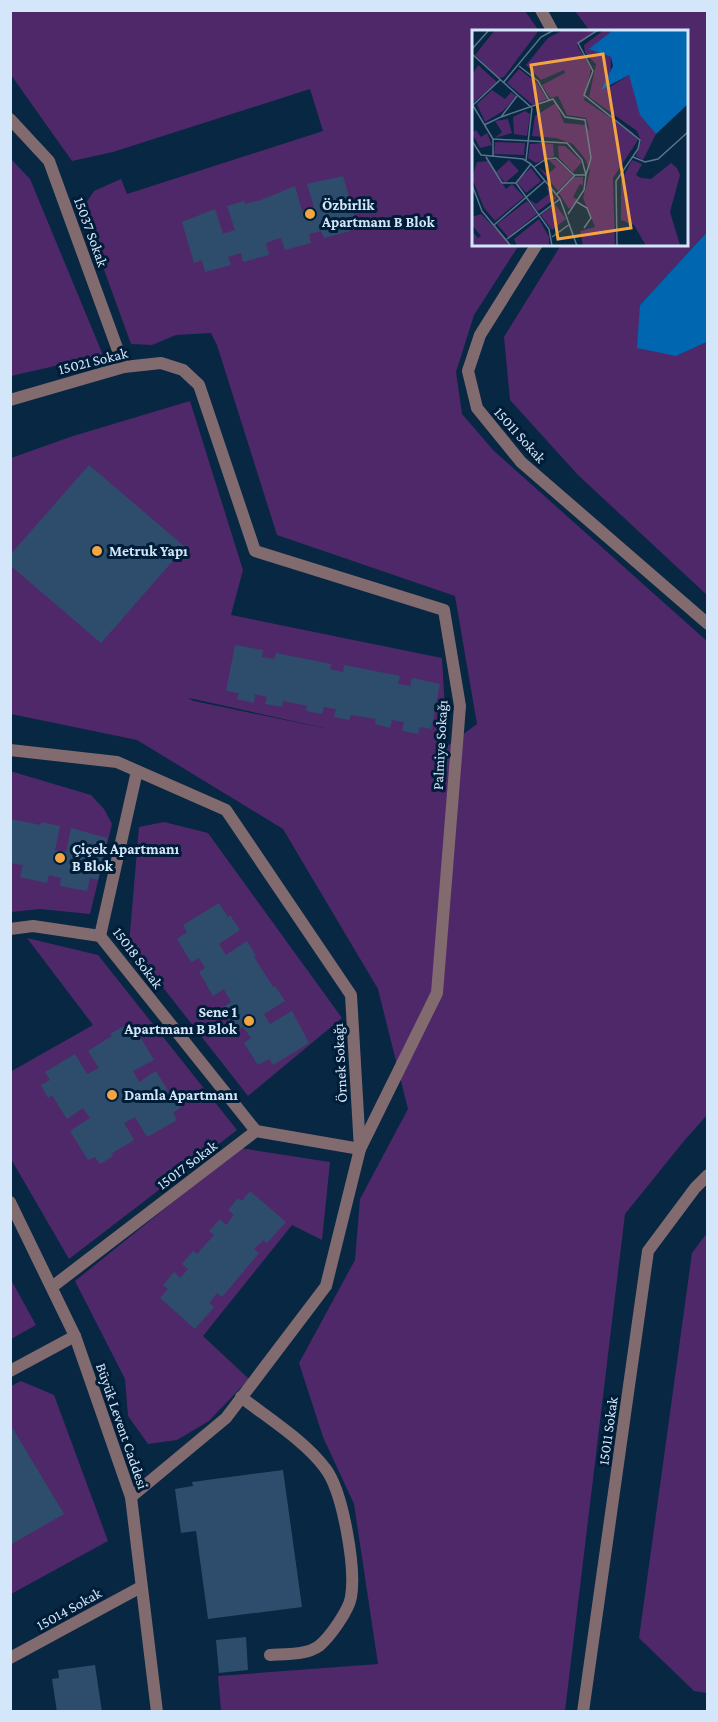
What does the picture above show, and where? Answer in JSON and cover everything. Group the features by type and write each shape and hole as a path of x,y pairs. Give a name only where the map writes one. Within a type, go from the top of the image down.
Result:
{"street":[{"path":"541,10 552,30"},
{"name":"15037 Sokak","path":"10,120 49,161 124,366"},
{"name":"15011 Sokak","path":"536,246 480,335 468,371 477,408 521,462 708,624"},
{"name":"15021 Sokak","path":"10,400 124,366 161,363 183,370"},
{"name":"Palmiye Sokağı","path":"183,370 199,385 255,551 444,610 460,706 437,993 360,1149"},
{"name":"Örnek Sokağı","path":"10,750 117,762 226,810 351,995 360,1149 326,1286 226,1418 131,1497"},
{"name":"15018 Sokak","path":"137,771 100,936 256,1131"},
{"path":"10,929 33,926 100,936"},
{"path":"256,1131 360,1149"},
{"name":"15017 Sokak","path":"52,1287 256,1131"},
{"name":"15011 Sokak","path":"584,1712 648,1251 695,1188 708,1175"},
{"name":"Büyük Levent Caddesi","path":"10,1202 75,1336 131,1497 157,1712"},
{"path":"10,1371 75,1336"},
{"path":"242,1397 302,1446 326,1469 342,1507 353,1569 351,1599 336,1626 318,1647 295,1653 270,1655"},
{"name":"15014 Sokak","path":"10,1658 141,1587"}],"shaded area":[{"path":"11,11 525,11 538,30 472,30 472,246 518,246 474,315 456,372 462,414 494,451 708,642 707,1115 625,1214 565,1711 221,1711 218,1676 378,1664 354,1504 323,1437 299,1363 355,1260 360,1199 408,1109 378,989 283,829 137,740 11,714 11,458 73,436 190,401 243,570 231,615 442,658 447,746 477,724 455,596 277,535 217,345 211,333 176,335 152,345 131,344 82,209 94,191 121,179 127,194 323,131 310,89 113,152 72,161 11,75","holes":["188,698 338,731 194,701"]},
{"path":"575,11 707,11 707,232 640,305 676,356 707,342 707,595 578,475 510,400 504,337 560,246 688,246 688,30 589,30"},
{"path":"10,158 30,179 103,355 11,376"},
{"path":"10,771 91,795 104,809 112,824 90,914 40,909 11,912"},
{"path":"164,822 208,833 342,1018 248,1096 129,944 139,827"},
{"path":"27,938 98,955 237,1130 69,1259 11,1159 10,1072 93,1025"},
{"path":"240,1148 330,1162 322,1240 292,1225 203,1336 249,1379 209,1421 177,1440 148,1444 128,1416 125,1379 75,1281"},
{"path":"707,1233 707,1693 694,1691 639,1638 692,1253"},
{"path":"10,1278 36,1325 11,1339 10,1339"},
{"path":"21,1381 54,1395 108,1541 11,1594 11,1386"}],"water":[{"path":"707,232 707,342 676,356 637,348 640,305"}],"building":[{"path":"343,176 355,218 347,220 350,231 324,238 321,231 309,234 311,243 285,250 281,238 266,243 269,255 243,262 241,253 228,257 231,265 205,272 202,260 194,263 182,222 215,209 223,234 235,230 227,206 244,201 245,204 261,200 295,186 302,211 314,207 307,184"},
{"name":"Metruk Yapı","path":"89,465 185,547 101,643 10,565 10,555"},
{"path":"235,645 263,650 262,657 274,659 276,653 331,664 330,669 343,672 344,665 400,676 398,684 410,686 412,678 440,684 431,729 420,727 418,734 402,731 404,722 392,720 390,728 375,724 376,719 351,715 349,720 334,717 336,709 324,707 322,714 306,711 307,706 283,701 282,707 265,704 267,697 255,694 254,703 237,699 239,693 226,691"},
{"name":"Çiçek Apartmanı B Blok","path":"10,819 60,826 55,850 60,851 66,852 71,828 107,838 98,880 90,878 87,891 60,886 61,878 49,875 47,883 20,877 23,865 10,863"},
{"path":"219,903 240,930 219,944 226,955 247,941 273,987 275,986 285,1001 264,1014 270,1024 292,1011 309,1043 273,1065 269,1059 258,1065 244,1043 251,1038 243,1027 236,1031 222,1008 231,1002 224,989 213,996 199,972 205,968 199,958 191,962 177,939 187,932 183,925"},
{"name":"Damla Apartmanı","path":"124,1026 129,1034 136,1030 154,1060 133,1071 139,1082 156,1071 171,1096 173,1094 181,1107 173,1113 177,1120 147,1137 135,1117 124,1123 134,1140 111,1154 113,1156 100,1164 95,1157 88,1160 70,1131 90,1118 83,1108 67,1119 52,1095 48,1098 41,1085 50,1080 45,1072 75,1054 87,1074 99,1068 88,1051"},
{"path":"250,1191 286,1222 267,1243 263,1240 254,1249 259,1253 222,1297 217,1293 209,1303 214,1307 195,1329 160,1298 168,1289 163,1285 174,1272 180,1278 188,1269 182,1264 193,1251 197,1254 214,1235 209,1231 220,1219 226,1225 234,1215 228,1210 238,1198 242,1201"},
{"path":"10,1424 64,1514 10,1545"},
{"path":"283,1470 302,1607 208,1619 196,1531 181,1533 175,1489 193,1486 192,1482"},
{"path":"246,1637 248,1670 219,1673 216,1640"},
{"path":"95,1665 102,1712 57,1712 52,1679 59,1678 58,1670"}],"place":[{"name":"Özbirlik Apartmanı B Blok","path":"310,214"},
{"name":"Metruk Yapı","path":"97,551"},
{"name":"Çiçek Apartmanı B Blok","path":"60,858"},
{"name":"Sene 1 Apartmanı B Blok","path":"249,1021"},
{"name":"Damla Apartmanı","path":"112,1095"}]}
